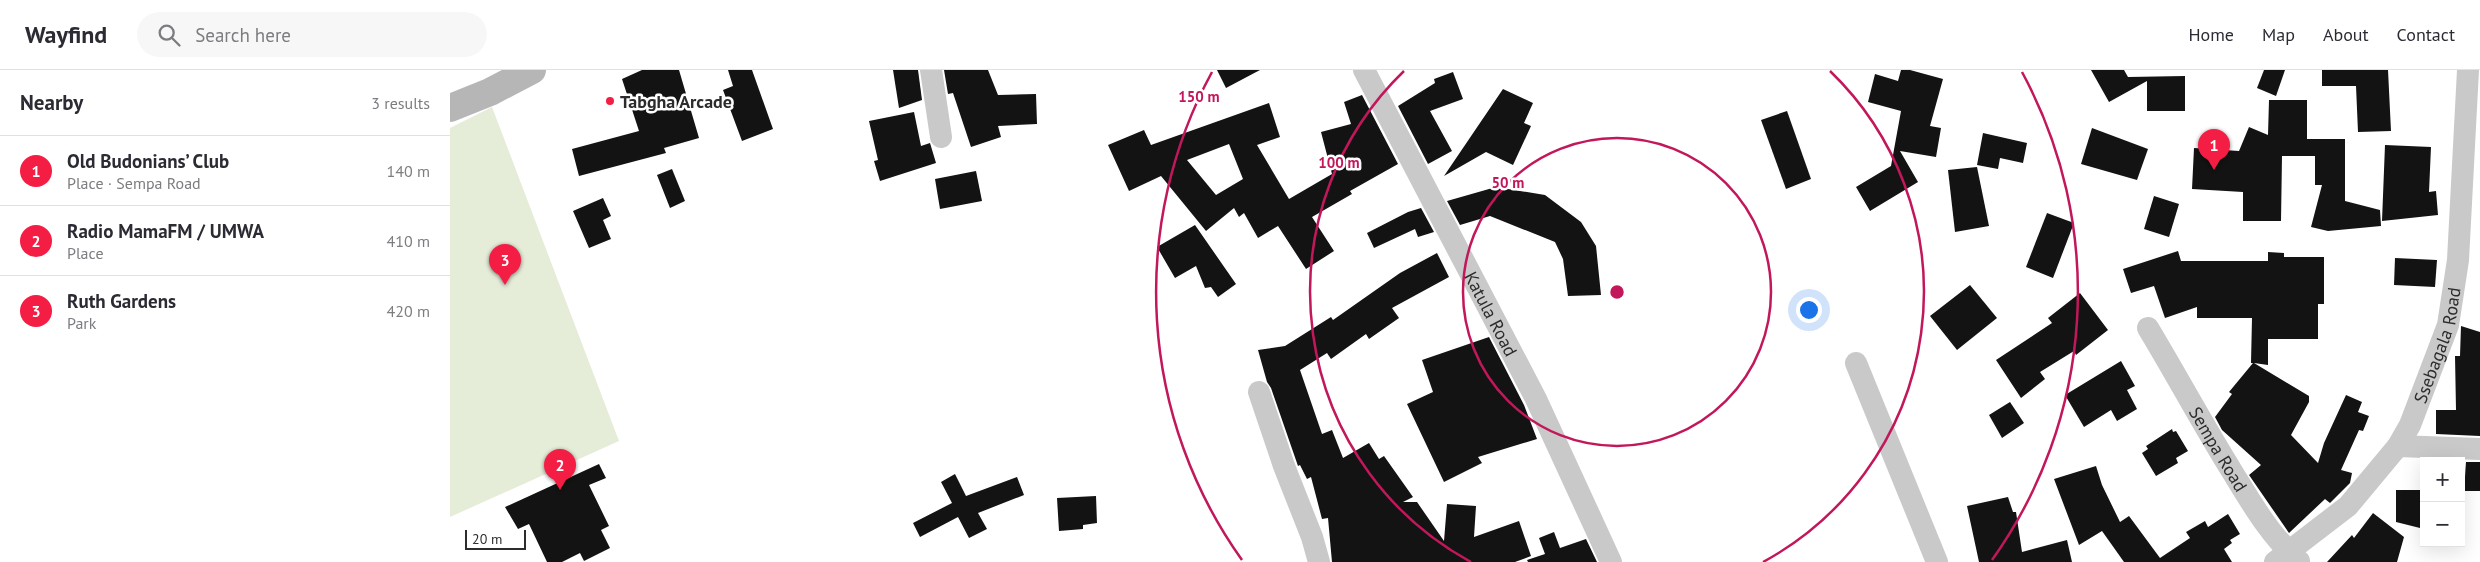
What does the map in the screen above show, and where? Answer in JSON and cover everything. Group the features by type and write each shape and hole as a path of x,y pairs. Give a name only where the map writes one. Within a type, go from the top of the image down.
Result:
{"main road":[{"path":"450,108 490,92 532,70"}],"street":[{"path":"931,70 941,137"},
{"name":"Katula Road","path":"1364,70 1536,399 1611,562"},
{"name":"Ssebagala Road","path":"2287,558 2348,506 2398,446 2410,425 2448,324 2458,260 2470,208 2468,70"},
{"name":"Sempa Road","path":"2148,328 2200,420 2287,558"},
{"path":"1856,363 1937,562"},
{"path":"1259,392 1284,466 1312,537 1319,562"},
{"path":"2398,446 2480,449"}],"green space":[{"path":"492,107 619,441 450,517 450,128"}],"building":[{"path":"642,70 679,70 699,138 664,148 666,153 579,176 572,149 639,131 622,79"},
{"path":"728,70 752,70 773,129 742,141 723,90 733,86"},
{"path":"893,70 918,70 922,100 899,108"},
{"path":"944,70 988,70 998,95 1036,94 1037,124 998,126 1001,137 971,147 953,93 948,94"},
{"path":"1217,70 1260,70 1226,88"},
{"path":"1901,70 1910,70 1943,79 1930,126 1941,128 1936,157 1900,151 1918,182 1870,211 1856,187 1891,166 1901,111 1868,102 1875,74 1898,81"},
{"path":"2091,70 2124,70 2128,77 2185,76 2185,111 2147,111 2147,81 2109,102"},
{"path":"2264,70 2285,70 2276,96 2257,88"},
{"path":"2322,70 2388,70 2391,131 2358,132 2356,86 2322,86"},
{"path":"1453,72 1463,99 1430,111 1452,151 1428,164 1398,106 1435,83 1434,79"},
{"path":"1503,89 1533,103 1524,123 1531,126 1513,165 1486,152 1444,176"},
{"path":"1362,95 1398,164 1350,191 1352,194 1312,217 1334,251 1306,269 1278,226 1258,238 1244,213 1239,217 1234,208 1206,231 1161,176 1129,191 1108,145 1144,130 1151,145 1269,103 1280,137 1257,145 1289,199 1332,174 1321,132 1351,124 1344,102","holes":["1229,144 1243,179 1216,195 1187,160"]},
{"path":"2269,100 2307,100 2307,139 2345,139 2345,201 2380,210 2381,226 2328,231 2311,227 2322,185 2315,185 2315,156 2282,156 2281,221 2243,221 2243,192 2192,189 2194,148 2239,151 2249,127 2268,135"},
{"path":"1787,111 1811,179 1786,189 1761,120"},
{"path":"914,112 921,146 930,143 936,163 880,181 874,161 878,160 869,121"},
{"path":"2092,128 2148,149 2137,180 2081,164"},
{"path":"1983,133 2027,143 2023,163 2000,158 1998,169 1977,165"},
{"path":"2385,145 2431,147 2429,192 2436,191 2438,215 2382,221"},
{"path":"1977,167 1989,226 1955,232 1948,170"},
{"path":"672,169 685,201 670,208 657,175"},
{"path":"976,171 982,201 940,209 935,179"},
{"path":"1496,187 1545,195 1581,222 1596,246 1601,295 1568,296 1563,259 1555,242 1490,216 1460,225 1447,201"},
{"path":"2154,196 2179,204 2169,237 2144,229"},
{"path":"603,198 611,216 603,220 611,239 589,248 573,211"},
{"path":"1421,208 1434,232 1418,237 1415,229 1374,248 1367,233 1408,212"},
{"path":"2047,213 2074,223 2053,278 2026,267"},
{"path":"1195,225 1236,284 1218,297 1211,287 1205,288 1196,266 1175,278 1157,247"},
{"path":"2178,251 2181,261 2268,261 2268,252 2284,253 2284,257 2324,257 2324,304 2318,304 2318,339 2268,339 2268,365 2254,363 2309,396 2309,402 2291,435 2318,463 2324,443 2346,395 2362,402 2358,412 2369,416 2363,431 2359,430 2341,470 2352,473 2350,483 2330,503 2325,499 2289,533 2249,475 2261,465 2222,430 2215,417 2232,394 2229,392 2253,363 2251,363 2252,318 2197,318 2197,307 2165,318 2154,286 2131,293 2123,269"},
{"path":"1437,253 1449,277 1392,308 1399,318 1369,339 1366,334 1331,359 1327,353 1300,370 1322,434 1332,430 1343,458 1369,443 1379,459 1384,456 1413,497 1403,502 1417,502 1444,541 1447,504 1476,506 1474,537 1519,521 1531,556 1515,562 1332,562 1328,518 1322,519 1311,477 1307,479 1300,465 1298,466 1271,388 1267,382 1258,350 1285,346 1331,317 1333,320 1400,273"},
{"path":"2395,258 2437,260 2435,287 2394,285"},
{"path":"1970,285 1997,318 1957,350 1930,316"},
{"path":"2080,293 2108,330 2076,355 2074,351 2040,372 2045,379 2021,398 1996,360 2052,323 2048,318"},
{"path":"2461,326 2480,332 2480,436 2436,434 2436,410 2456,410 2455,356 2460,356"},
{"path":"1489,337 1524,405 1537,439 1478,457 1482,463 1444,482 1407,404 1433,392 1422,360"},
{"path":"2121,361 2135,386 2127,390 2137,409 2117,421 2111,410 2084,427 2065,395"},
{"path":"2010,402 2024,423 2002,438 1989,415"},
{"path":"2172,429 2173,432 2176,431 2188,451 2176,458 2178,463 2156,476 2142,453 2148,449 2146,446"},
{"path":"2466,462 2480,462 2480,491 2465,491"},
{"path":"599,464 606,478 589,485 609,526 601,530 610,548 584,561 580,553 562,562 547,562 529,524 518,529 505,507"},
{"path":"2096,466 2102,485 2120,522 2129,516 2160,558 2190,538 2186,532 2205,521 2208,527 2228,514 2240,534 2230,540 2232,543 2224,549 2232,562 2124,562 2102,531 2079,545 2054,479"},
{"path":"955,474 966,496 1017,477 1024,495 978,513 987,529 969,538 958,517 920,537 913,523 952,503 941,482"},
{"path":"2396,490 2420,490 2420,528 2396,522"},
{"path":"1096,496 1097,523 1083,525 1083,529 1059,531 1057,498"},
{"path":"2008,497 2013,512 2016,512 2022,552 2067,540 2072,562 1979,562 1967,506"},
{"path":"2373,513 2404,537 2397,562 2327,562 2352,535 2354,538"},
{"path":"1554,532 1560,548 1586,539 1597,562 1528,562 1527,560 1545,554 1539,538"}],"place":[{"name":"Tabgha Arcade","path":"610,101"},
{"name":"Old Budonians’ Club","path":"2214,170"},
{"name":"Ruth Gardens","path":"505,285"},
{"name":"Radio MamaFM / UMWA","path":"560,490"}]}
